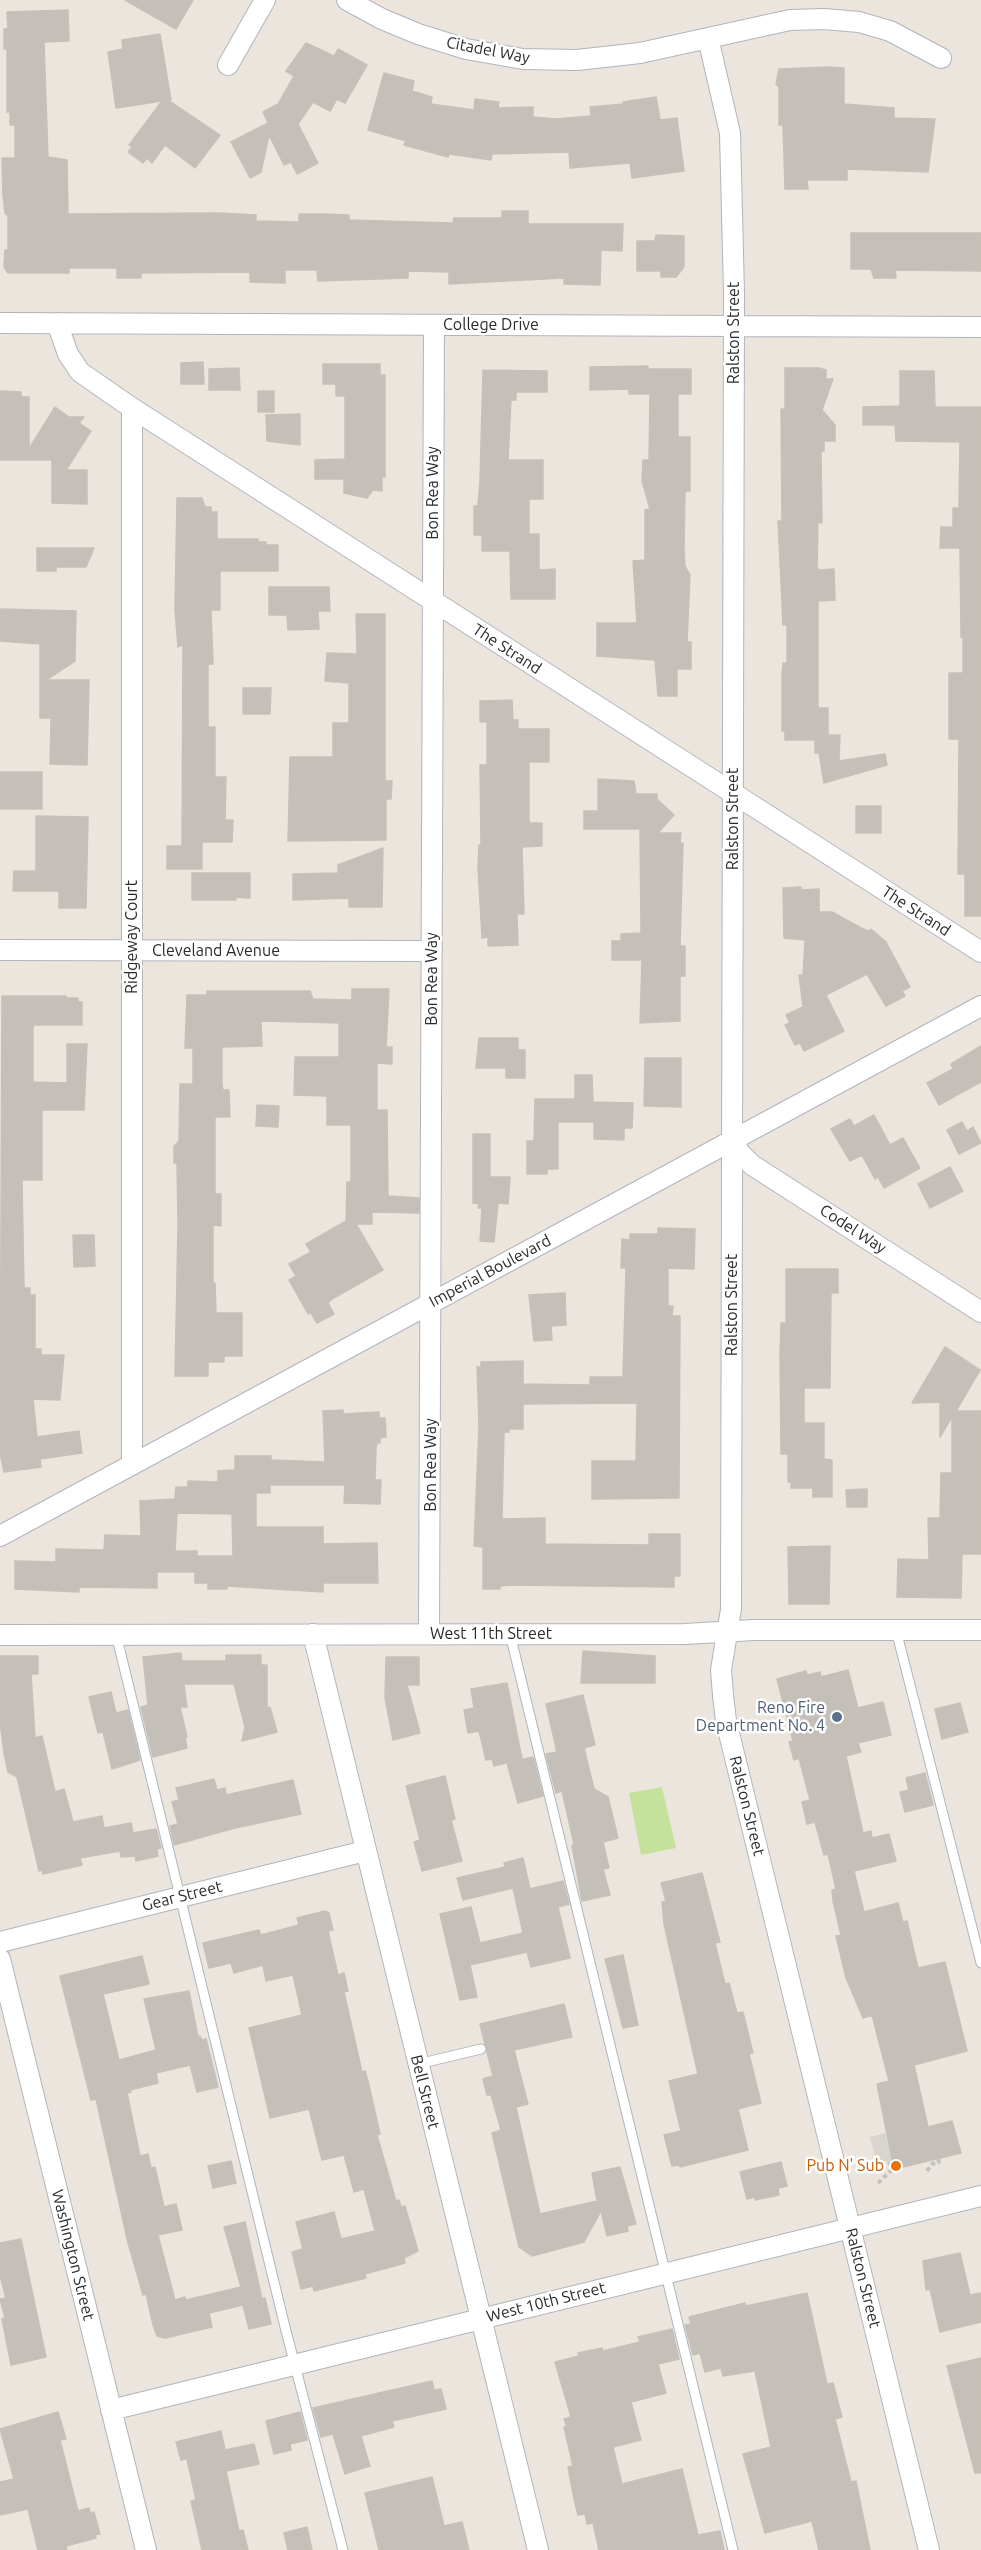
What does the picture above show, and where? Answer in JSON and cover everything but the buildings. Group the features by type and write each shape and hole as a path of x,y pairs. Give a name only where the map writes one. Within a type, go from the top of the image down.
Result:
{"street":[{"path":"228,65 265,0"},
{"name":"Citadel Way","path":"347,0 382,19 418,34 466,49 523,59 578,60 640,53 790,20 824,19 859,22 890,32 941,58"},
{"name":"Ralston Street","path":"708,38 730,133 734,326 731,1597 721,1670 726,1721 929,2550"},
{"name":"College Drive","path":"0,323 981,327"},
{"name":"The Strand","path":"57,323 68,354 80,372 132,408 981,952"},
{"name":"Bon Rea Way","path":"429,1634 434,325"},
{"name":"Ridgeway Court","path":"132,408 132,1465"},
{"name":"Cleveland Avenue","path":"0,950 432,951"},
{"name":"Imperial Boulevard","path":"0,1536 981,1006"},
{"name":"Codel Way","path":"732,1139 740,1153 752,1165 981,1312"},
{"name":"West 11th Street","path":"0,1635 685,1634 728,1631 981,1630"},
{"name":"Bell Street","path":"313,1634 538,2550"},
{"name":"Gear Street","path":"0,1942 365,1851"},
{"name":"Washington Street","path":"0,1959 146,2550"},
{"name":"West 10th Street","path":"111,2409 981,2196"}],"lane":[{"path":"896,1630 981,1963"},
{"path":"116,1634 295,2364 343,2550"},
{"path":"510,1634 733,2550"},
{"path":"418,2064 480,2049"}],"path":[{"path":"927,2171 932,2164 939,2162 938,2159"},
{"path":"878,2183 896,2166"}],"green space":[{"path":"662,1787 676,1848 641,1855 629,1793"}],"shaded area":[{"path":"885,2133 892,2162 876,2160 870,2137"}],"place":[{"name":"Reno Fire Department No. 4","path":"837,1717"},
{"name":"Pub N' Sub","path":"896,2166"}]}
